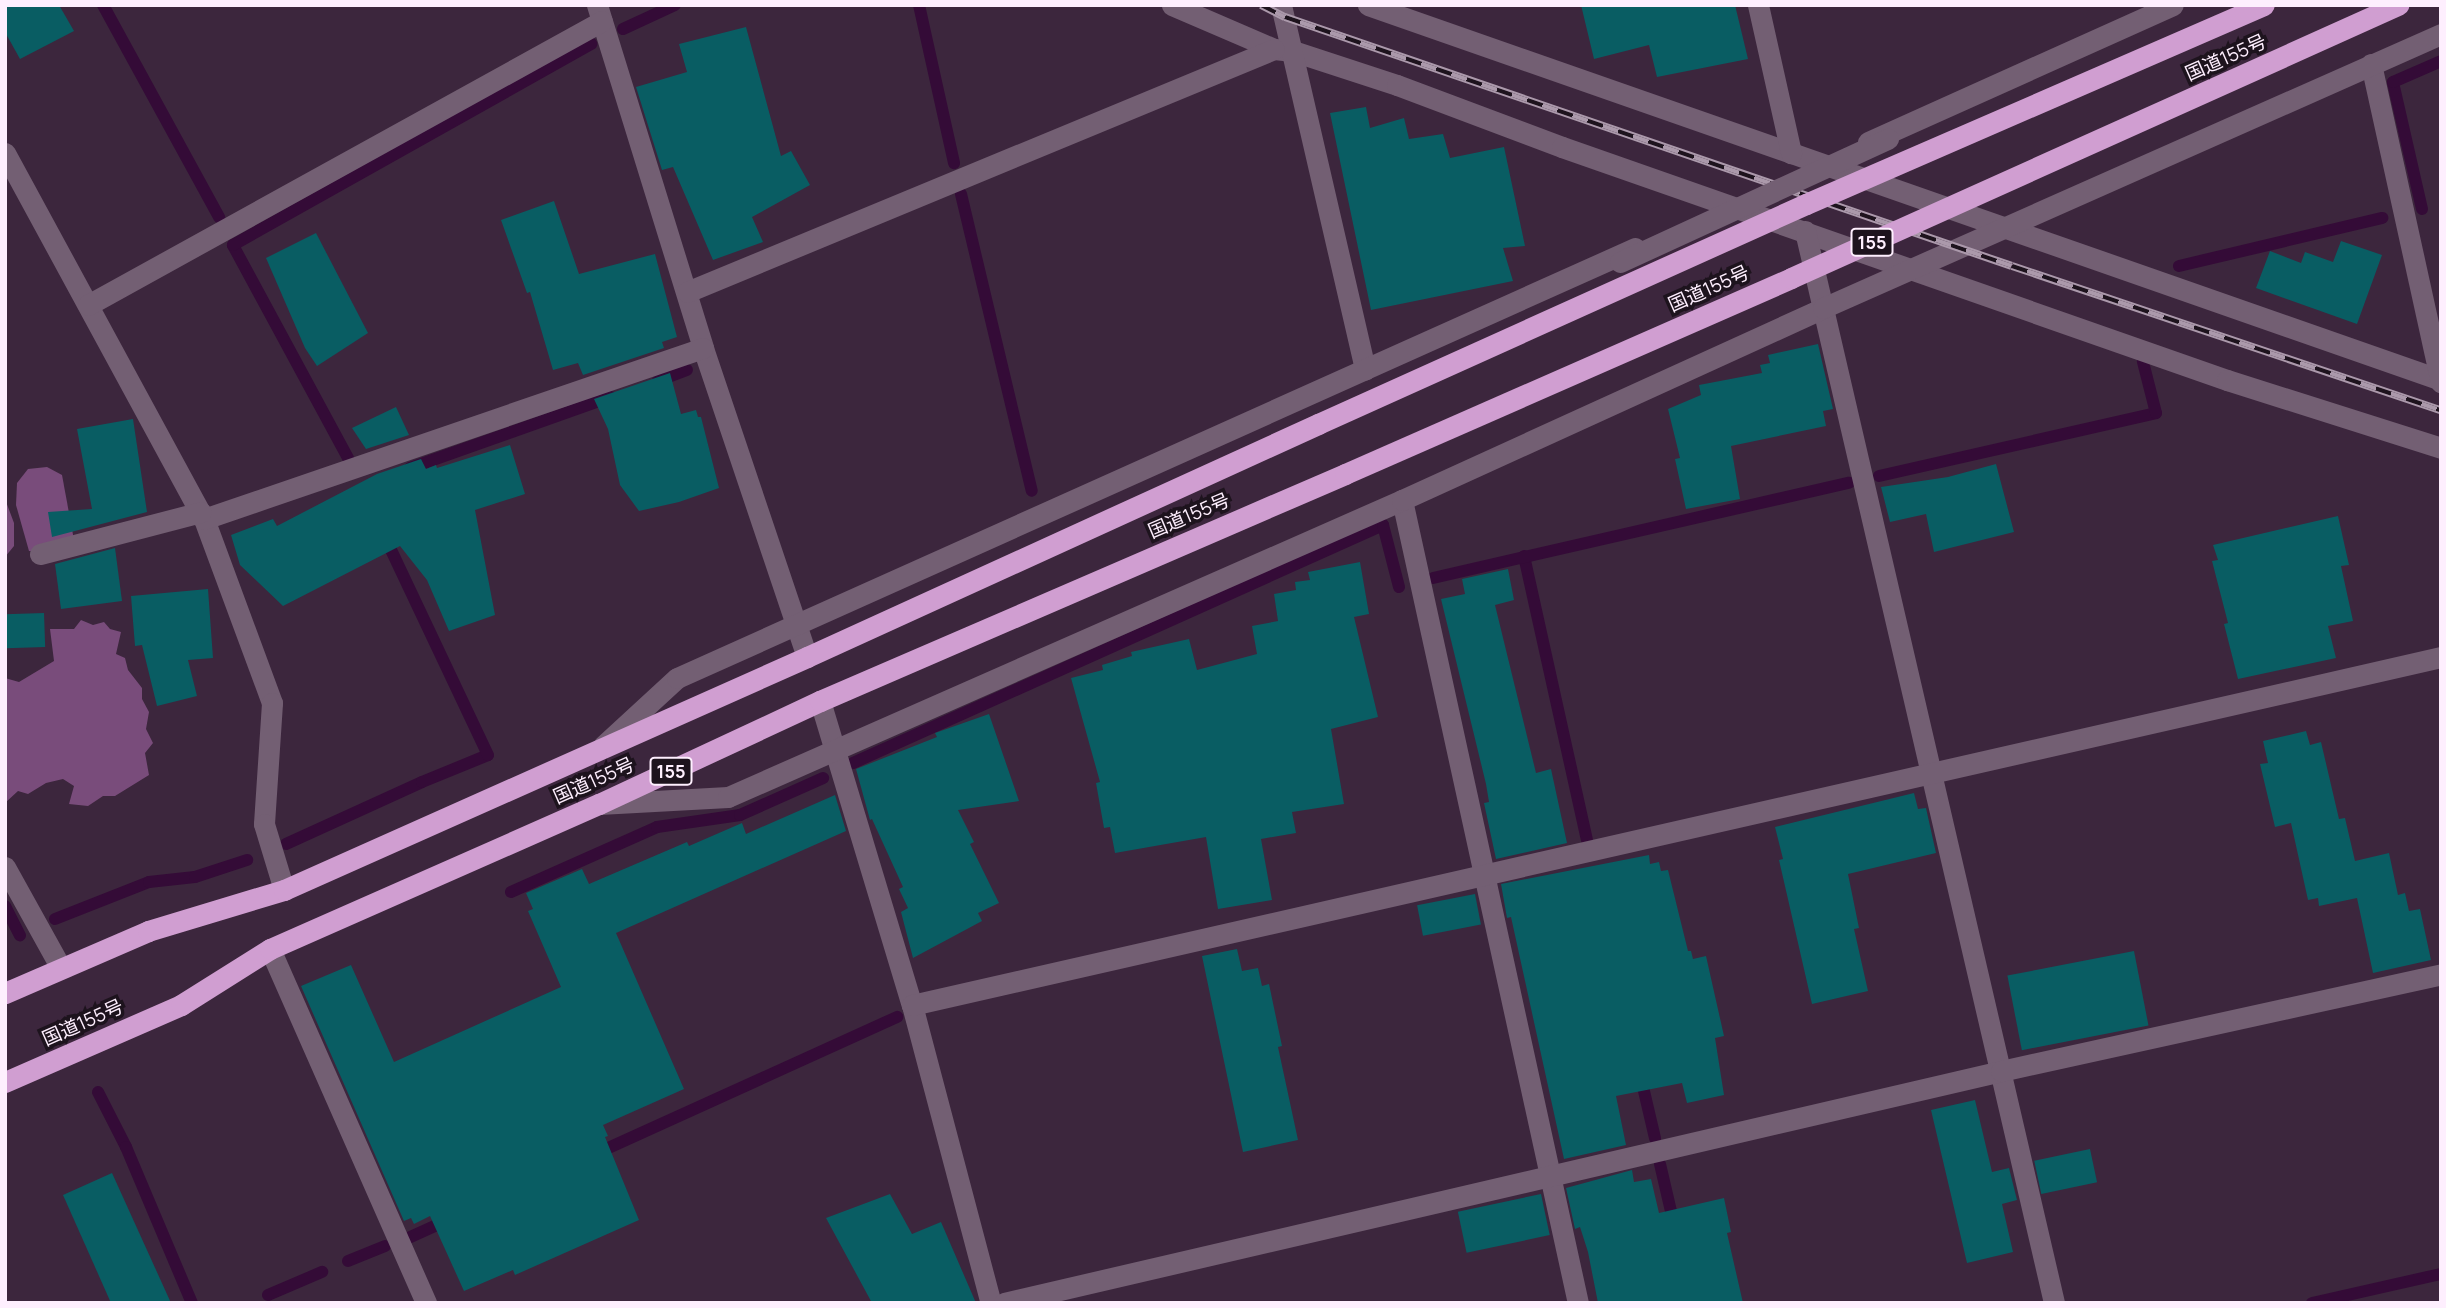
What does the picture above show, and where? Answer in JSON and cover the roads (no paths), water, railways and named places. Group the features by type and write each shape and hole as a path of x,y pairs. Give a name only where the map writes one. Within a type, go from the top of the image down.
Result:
{"highway":[{"name":"国道155号","path":"5,993 148,931 284,890 807,657 1806,205 2264,5"},
{"name":"国道155号","path":"5,1082 181,1005 270,949 599,804 820,701 1804,272 2398,5"}],"street":[{"path":"1172,5 1283,50 2227,380 2441,448"},
{"path":"1281,5 1283,50 1365,369"},
{"path":"1368,5 2441,381"},
{"path":"1758,5 1791,153"},
{"path":"603,746 677,678 2173,5"},
{"path":"88,305 600,13 703,348 807,657"},
{"path":"599,804 728,797 1402,500 1911,268 2441,34"},
{"path":"687,292 1283,50"},
{"path":"2371,64 2441,381"},
{"path":"1620,262 1888,139"},
{"path":"5,153 202,515 272,704 264,824 284,890"},
{"path":"1805,231 2054,1303"},
{"path":"40,554 202,515 703,348"},
{"path":"1402,500 1482,876 1578,1303"},
{"path":"912,1005 2441,657"},
{"path":"820,701 912,1005 991,1303"},
{"path":"5,867 61,968"},
{"path":"270,949 426,1303"},
{"path":"1004,1303 2001,1071 2441,974"}],"waterway":[{"path":"103,5 219,217"},
{"path":"623,29 675,5"},
{"path":"919,5 954,163"},
{"path":"348,458 233,245 591,44"},
{"path":"2422,209 2393,82 2441,61"},
{"path":"961,194 1032,491"},
{"path":"2179,266 2382,218"},
{"path":"1879,476 2156,413 2143,362"},
{"path":"658,381 687,370"},
{"path":"410,468 611,397"},
{"path":"1433,578 1849,483"},
{"path":"853,763 1383,525 1399,587"},
{"path":"286,844 488,755 385,537"},
{"path":"1524,556 1587,840"},
{"path":"511,892 657,827 740,815 823,778"},
{"path":"55,919 149,882 195,877 247,860"},
{"path":"5,906 20,935"},
{"path":"595,1154 897,1017"},
{"path":"1640,1074 1655,1138"},
{"path":"98,1092 126,1147 192,1303"},
{"path":"1660,1164 1674,1224"},
{"path":"406,1239 448,1220"},
{"path":"348,1261 385,1246"},
{"path":"268,1295 322,1272"},
{"path":"2312,1303 2441,1274"}],"railway":[{"path":"1261,5 1285,17 2441,410"}]}
